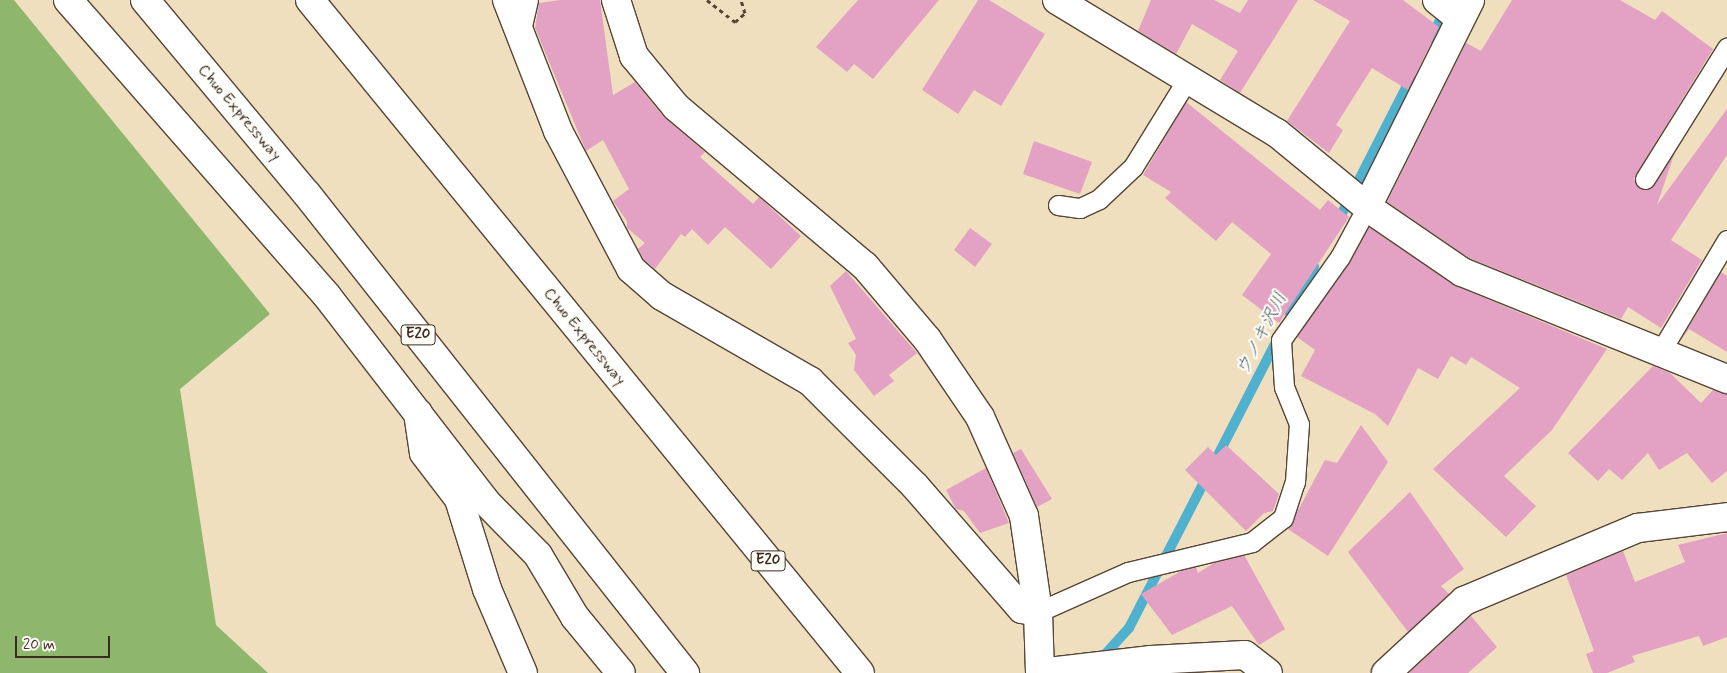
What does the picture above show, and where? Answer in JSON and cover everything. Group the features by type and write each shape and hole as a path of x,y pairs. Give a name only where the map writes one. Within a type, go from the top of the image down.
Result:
{"main road":[{"path":"68,0 327,296 417,407 486,502 538,556 575,617 621,673"},
{"name":"Chuo Expressway","path":"145,0 306,193 685,673"},
{"name":"Chuo Expressway","path":"310,0 860,673"},
{"path":"507,0 521,30 558,131 631,269 662,296 810,381 921,493 1022,609 1038,612"},
{"path":"616,0 634,56 676,107 865,266 932,347 980,417 1024,516 1038,612 1040,673 1151,660 1245,656 1268,673"},
{"path":"1057,0 1277,133 1367,207 1462,272 1561,314 1662,349 1727,379"},
{"path":"1367,207 1464,9 1437,0"},
{"path":"417,407 424,453 459,500 487,589 523,673"},
{"path":"1386,673 1464,601 1638,528 1727,517"}],"lane":[{"path":"521,30 528,0"},
{"path":"1645,179 1727,48"},
{"path":"1058,205 1080,208 1099,199 1133,167 1188,78"},
{"path":"1038,612 1128,572 1252,542 1283,518 1295,482 1299,424 1284,387 1281,340 1340,257 1367,207"},
{"path":"1662,349 1727,240"}],"path":[{"path":"707,0 735,22 745,12 741,0"}],"green space":[{"path":"0,0 14,0 270,314 180,389 216,625 268,673 0,673"}],"building":[{"path":"560,0 600,0 613,95 635,82 664,117 705,152 700,157 753,204 759,197 801,236 771,269 725,227 708,245 692,229 685,237 681,234 655,269 643,259 638,249 645,243 627,228 627,221 613,201 629,189 603,140 586,151 535,28 539,3"},
{"path":"858,0 939,0 873,79 854,64 847,72 816,47"},
{"path":"978,0 989,0 1045,34 1001,106 974,90 958,114 922,90"},
{"path":"1151,0 1214,0 1240,13 1248,0 1298,0 1240,93 1220,80 1238,51 1192,24 1176,54 1138,31"},
{"path":"1313,0 1403,0 1439,27 1408,90 1372,68 1336,125 1343,130 1329,153 1287,121 1350,21"},
{"path":"1512,0 1620,0 1655,20 1662,11 1713,49 1634,178 1639,188 1651,189 1675,152 1657,205 1727,109 1727,155 1671,240 1702,260 1661,328 1628,307 1621,319 1469,258 1387,202 1466,43 1481,51"},
{"path":"1186,102 1320,210 1328,200 1349,217 1279,323 1242,295 1271,254 1232,222 1216,241 1165,198 1171,192 1143,175"},
{"path":"1034,141 1092,162 1080,194 1023,174"},
{"path":"1369,227 1456,286 1607,349 1552,430 1504,476 1536,506 1506,537 1433,469 1520,388 1471,357 1466,365 1451,356 1438,379 1418,368 1388,426 1375,414 1301,376 1315,350 1297,337"},
{"path":"970,228 992,244 975,267 954,250"},
{"path":"846,271 917,353 889,375 894,381 874,396 854,370 856,355 848,343 856,339 830,286"},
{"path":"1721,272 1727,276 1727,352 1689,329 1681,340"},
{"path":"1653,366 1670,373 1701,403 1713,390 1727,394 1727,471 1712,483 1687,453 1659,470 1648,453 1622,480 1609,469 1598,481 1568,453"},
{"path":"1361,425 1388,462 1328,556 1288,529 1325,460 1337,463"},
{"path":"1226,445 1279,494 1273,511 1264,513 1246,531 1185,470 1208,447 1216,455"},
{"path":"1021,449 1052,499 1037,507 1013,453"},
{"path":"986,468 1009,523 980,533 964,511 956,509 946,490"},
{"path":"1410,492 1464,569 1441,586 1449,594 1408,632 1348,552"},
{"path":"1727,533 1727,637 1703,646 1699,636 1632,656 1635,662 1607,673 1593,673 1586,654 1594,651 1566,575 1623,551 1635,582 1685,562 1678,545"},
{"path":"1244,555 1285,629 1259,645 1232,606 1172,635 1141,594 1183,570 1196,567 1198,573 1214,563"},
{"path":"1471,616 1497,647 1468,673 1409,673"}],"waterway":[{"name":"ウノキ沢川","path":"1431,38 1446,9"},
{"name":"ウノキ沢川","path":"1337,223 1411,78"},
{"name":"ウノキ沢川","path":"1290,314 1314,267"},
{"name":"ウノキ沢川","path":"1214,463 1278,338"},
{"name":"ウノキ沢川","path":"1099,661 1129,628 1207,476"}]}
